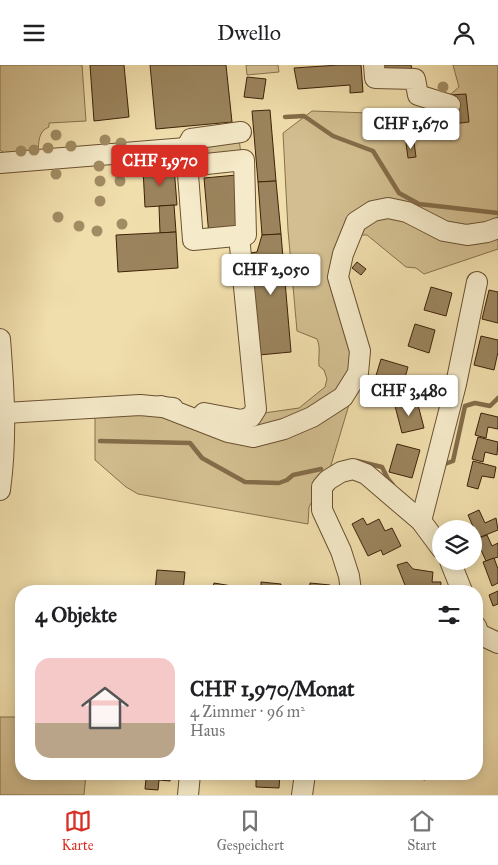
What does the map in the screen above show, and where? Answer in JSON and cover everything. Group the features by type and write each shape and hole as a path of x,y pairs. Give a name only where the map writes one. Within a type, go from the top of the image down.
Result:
{"street":[{"path":"374,65 375,78 415,79 418,95 450,105"},
{"path":"0,163 187,157 244,160 246,235 239,236 193,240 187,157 191,139 241,132"},
{"path":"161,407 228,432 253,437 284,429 312,417 344,397 358,373 360,351 338,277 343,254 356,222 373,211 388,208 407,212 444,231 467,235 498,228"},
{"path":"6,413 140,405 241,420 251,417 256,409 239,236"},
{"path":"421,521 456,384 477,282"},
{"path":"0,339 6,413 4,463 0,490"},
{"path":"350,585 341,551 322,510 322,487 328,480 341,472 353,469 366,475 421,521 432,535"},
{"path":"454,570 460,585"},
{"path":"483,636 498,643"},
{"path":"188,795 189,780"},
{"path":"302,795 304,780"}],"shaded area":[{"path":"0,65 82,65 86,121 49,123 49,127 41,134 38,152 4,153 0,150"},
{"path":"246,65 278,65 279,72 247,75"},
{"path":"453,65 498,65 498,249 424,274 416,268 406,267 367,235 352,235 343,238 359,371 331,465 309,507 308,524 138,494 126,487 95,460 95,416 264,413 299,408 325,387 327,379 324,370 319,366 317,339 297,331 288,230 283,133 312,111 427,115 459,87"},
{"path":"239,139 241,154 207,158 195,155 196,147"},
{"path":"0,717 15,717 15,780 85,780 84,795 0,795"}],"building":[{"path":"90,65 124,65 129,117 94,121"},
{"path":"150,65 226,65 232,122 156,129"},
{"path":"361,65 363,92 350,93 350,85 298,89 294,68"},
{"path":"381,65 411,65 412,69 381,70"},
{"path":"247,77 266,79 263,99 244,97"},
{"path":"466,94 469,122 452,124 450,95"},
{"path":"270,110 276,181 258,182 252,111"},
{"path":"414,142 416,157 408,158 406,143"},
{"path":"174,167 177,205 145,207 143,169"},
{"path":"237,175 242,233 209,236 204,178"},
{"path":"276,181 281,234 262,235 258,182"},
{"path":"174,205 176,232 160,233 159,206"},
{"path":"176,232 178,268 118,272 116,235"},
{"path":"281,234 291,352 259,355 250,253 257,252 262,235"},
{"path":"357,262 366,269 361,275 352,268"},
{"path":"431,287 452,293 446,316 424,310"},
{"path":"489,290 498,292 498,323 482,319"},
{"path":"415,324 435,330 429,353 408,346"},
{"path":"481,336 498,340 498,352 494,370 474,365"},
{"path":"381,359 408,367 402,388 375,379"},
{"path":"417,401 424,428 402,433 395,406"},
{"path":"481,413 498,417 498,429 488,427 486,438 475,435"},
{"path":"478,437 498,442 497,455 485,452 483,462 472,459"},
{"path":"397,444 420,450 412,478 389,472"},
{"path":"473,461 496,467 494,478 482,476 478,489 467,486"},
{"path":"479,510 485,523 496,518 498,530 482,536 482,520 470,520 468,515"},
{"path":"363,518 367,525 379,519 385,531 392,528 401,546 383,555 381,550 368,556 352,524"},
{"path":"487,535 492,546 498,543 498,557 486,561 482,552 482,537"},
{"path":"494,558 498,569 498,583 492,586 483,562"},
{"path":"407,562 413,569 433,572 432,582 441,582 441,585 405,585 397,565"},
{"path":"157,570 185,572 184,585 156,585"},
{"path":"261,582 281,584 281,585 261,585"},
{"path":"310,583 330,585 310,585"},
{"path":"498,591 498,604 493,606 489,595"},
{"path":"146,780 159,780 158,790 145,789"},
{"path":"256,780 280,780 279,788 256,787"}],"waterway":[{"path":"285,117 304,116 333,136 373,151 399,193 419,204 498,213"},
{"path":"442,465 453,461 465,406 475,403 490,406 498,398"},
{"path":"100,441 190,443 202,458 245,482 279,483 293,475 321,469"},
{"path":"357,461 382,467 393,485"}]}
